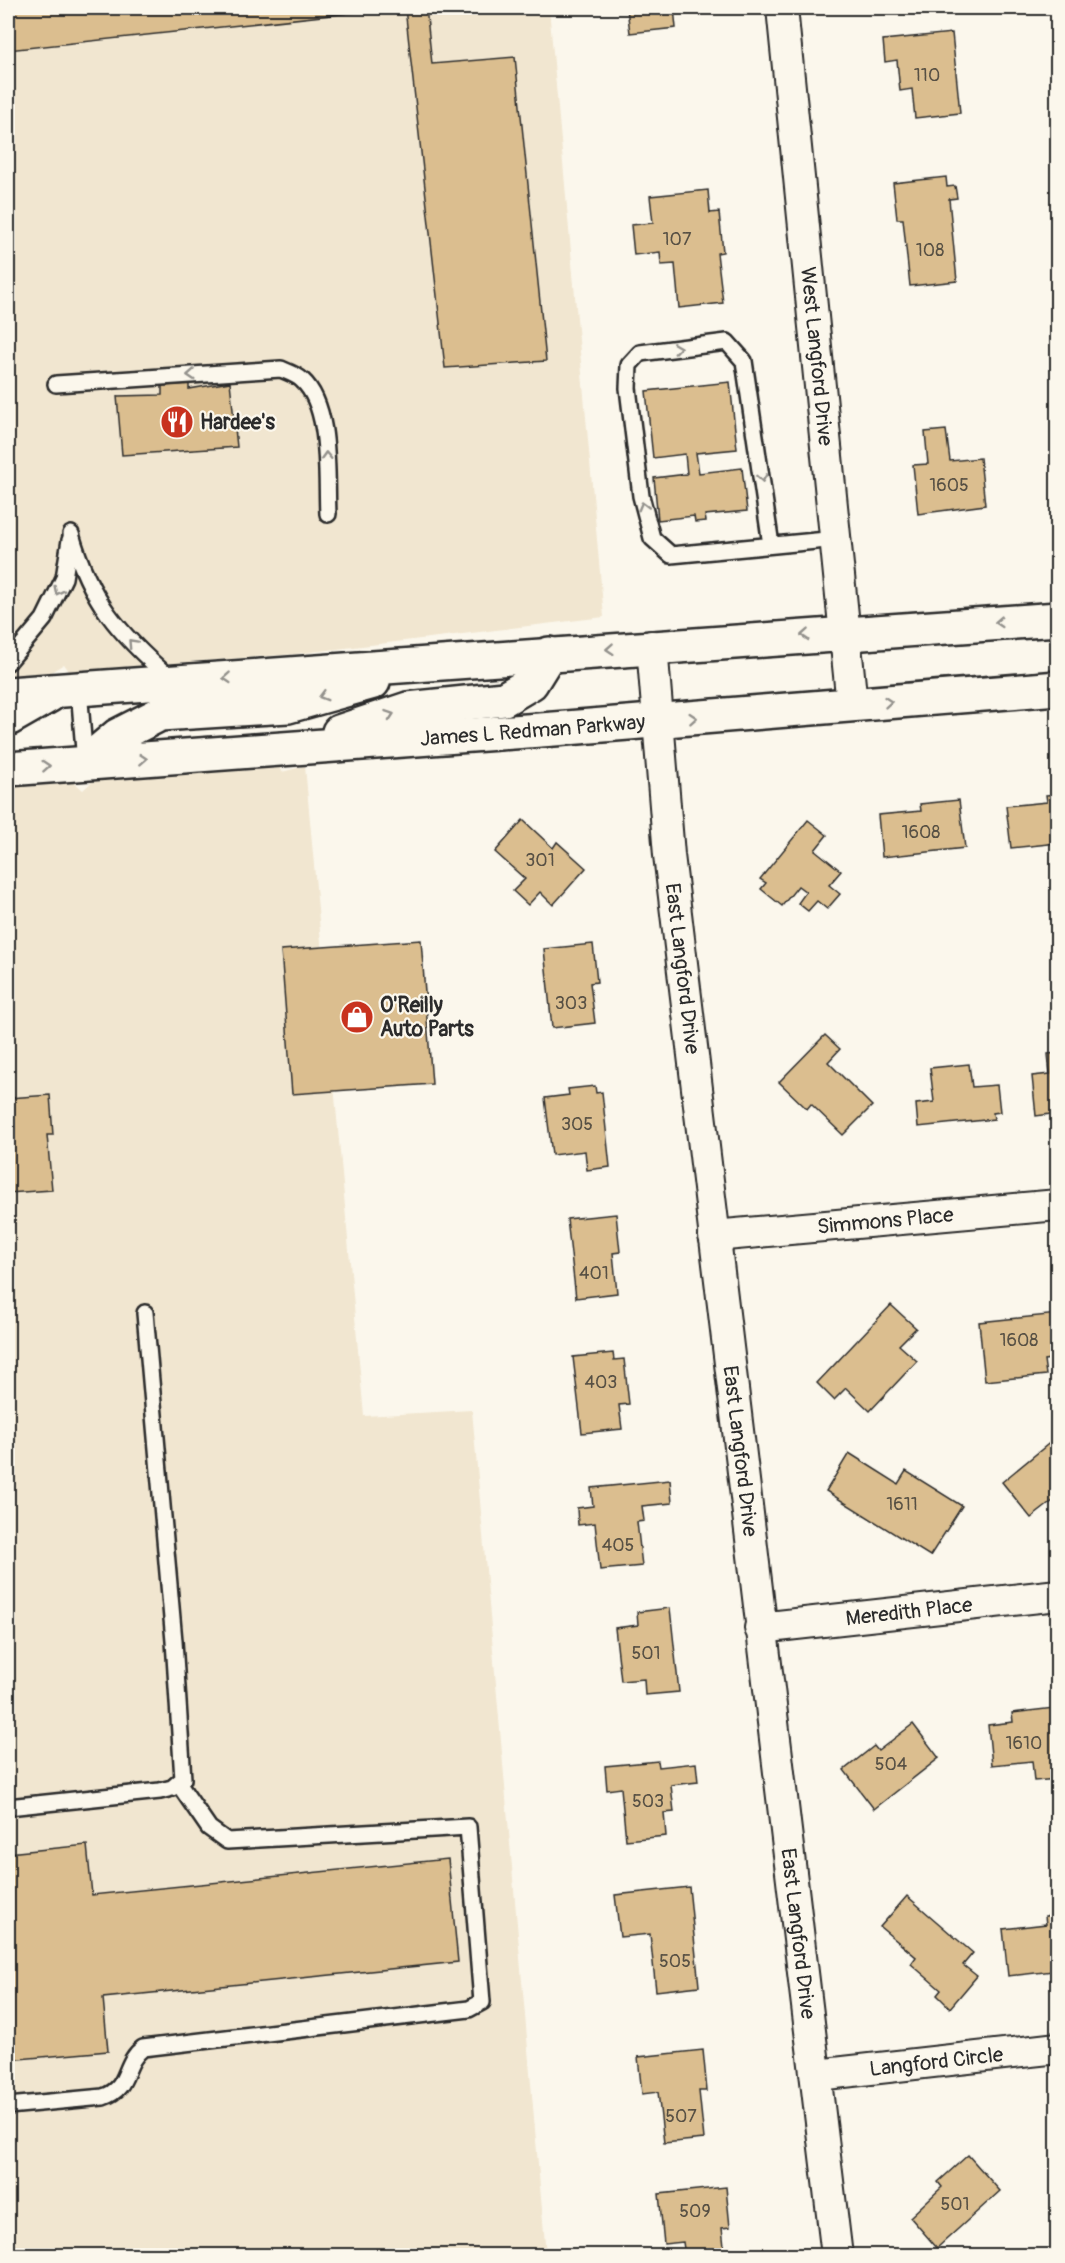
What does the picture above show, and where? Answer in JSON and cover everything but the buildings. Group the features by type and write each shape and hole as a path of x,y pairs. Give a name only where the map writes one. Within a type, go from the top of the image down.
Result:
{"main road":[{"path":"8,694 846,632 1058,619"},
{"path":"295,748 408,709 504,699 531,683 549,654"},
{"path":"84,763 117,736 160,714 288,706 440,662"},
{"name":"James L Redman Parkway","path":"8,769 1058,688"},
{"path":"8,719 68,690"}],"street":[{"name":"West Langford Drive","path":"782,8 852,705"},
{"name":"East Langford Drive","path":"652,646 669,855 837,2256"},
{"name":"Simmons Place","path":"714,1236 1058,1205"},
{"name":"Meredith Place","path":"760,1628 1058,1595"},
{"name":"Langford Circle","path":"816,2075 1058,2048"}],"lane":[{"path":"771,545 744,361 727,342 640,353 629,366 628,388 641,496 652,538 671,555 837,539"},
{"path":"56,384 281,369 302,380 315,400 324,426 328,514"},
{"path":"8,662 44,619 64,578 71,534 79,562 102,609 133,646 175,682"},
{"path":"68,690 84,763"},
{"path":"8,1807 160,1791 172,1788 183,1779 174,1641 145,1312"},
{"path":"8,2106 103,2097 115,2093 122,2084 133,2055 142,2048 469,2008 482,2002 468,1827 227,1841 218,1837 209,1828 178,1783"}],"shaded area":[{"path":"8,8 549,8 604,617 295,654 69,671 64,664 51,672 8,675"},
{"path":"305,766 364,1416 472,1410 546,2255 8,2256 8,788 75,783 83,790 93,781 280,768 282,772"}],"place":[{"name":"Hardee's","path":"177,422"},
{"name":"O'Reilly Auto Parts","path":"357,1017"}]}
